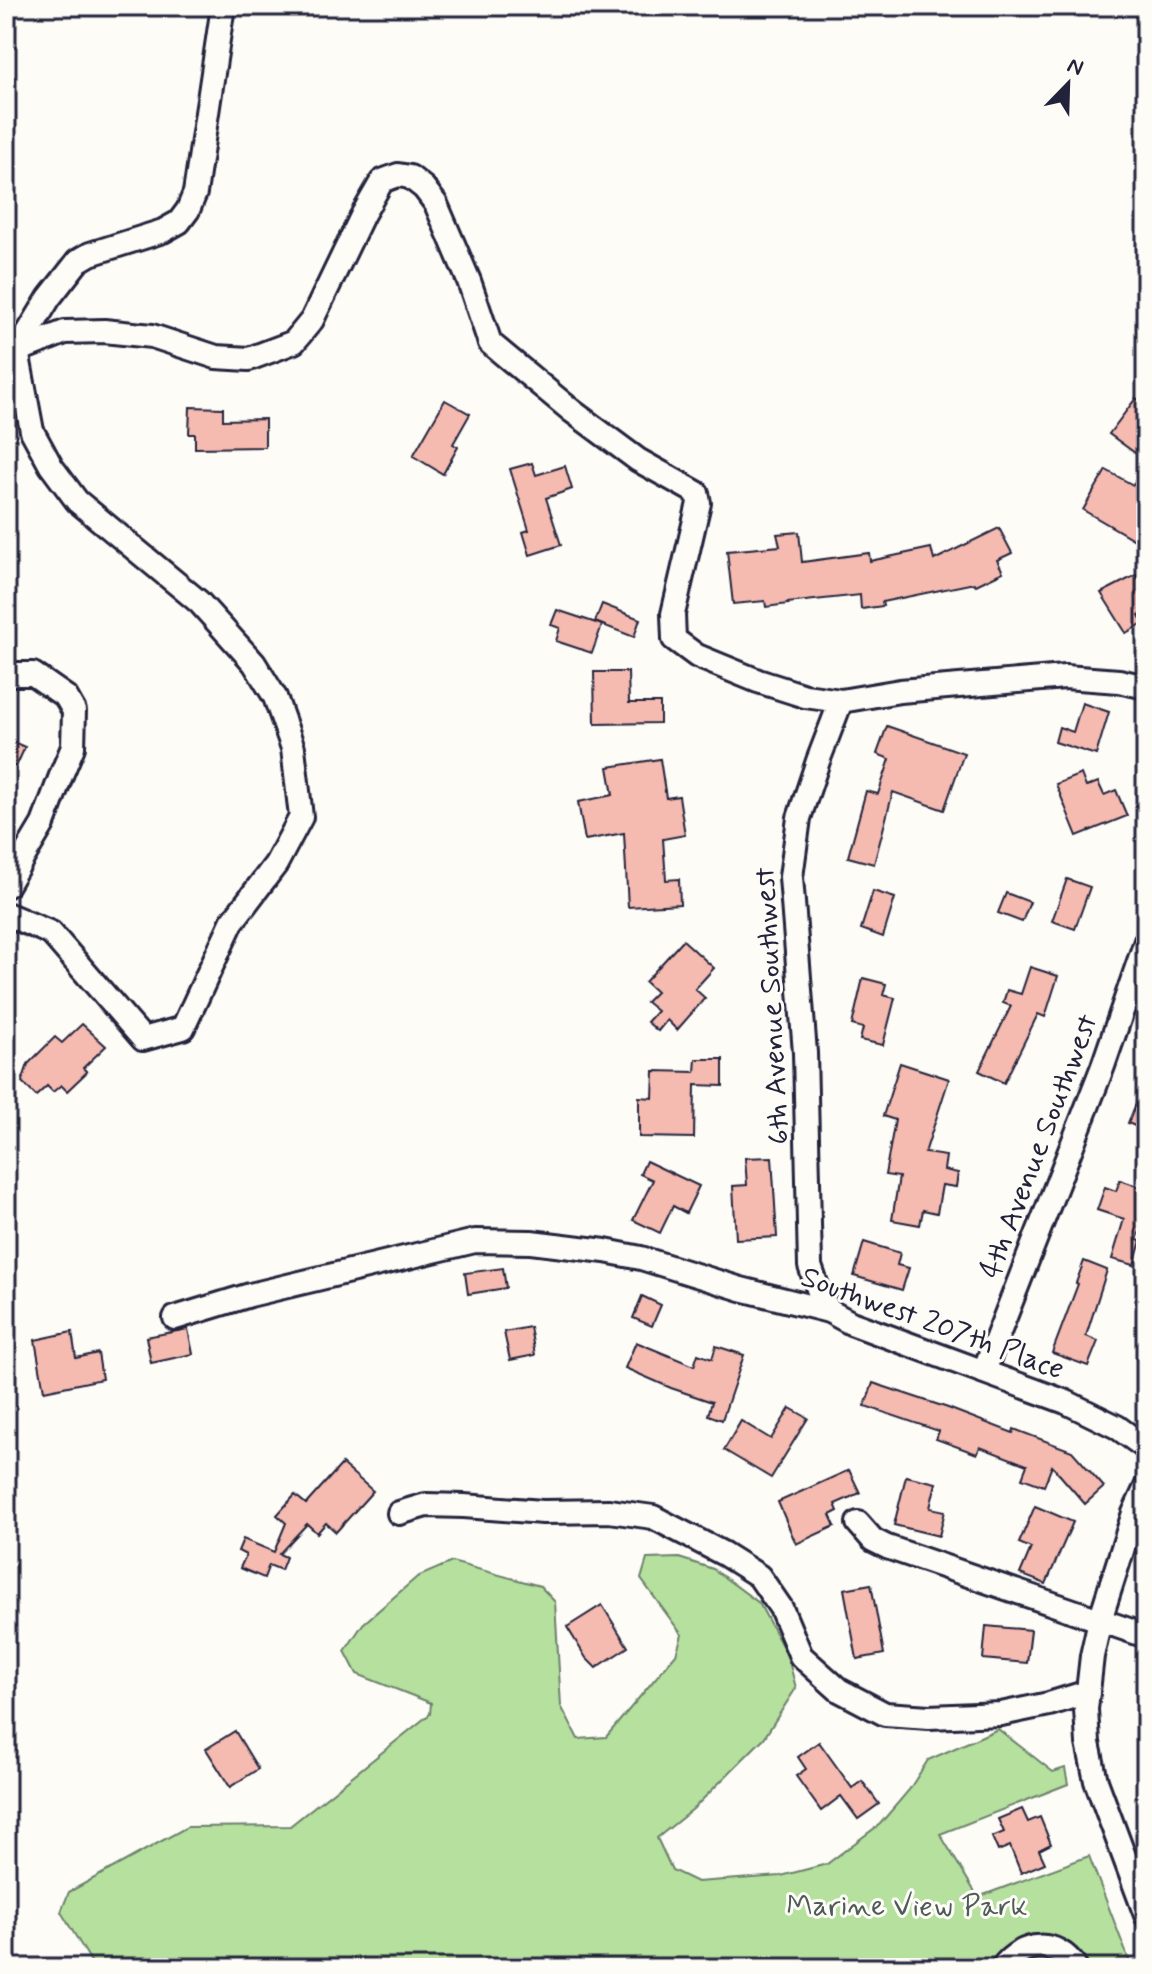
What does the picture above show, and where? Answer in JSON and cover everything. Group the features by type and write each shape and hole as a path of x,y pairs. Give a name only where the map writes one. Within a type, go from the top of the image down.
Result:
{"street":[{"path":"6,914 51,933 143,1039 183,1028 232,922 276,864 301,817 293,748 275,697 254,663 199,602 77,501 51,466 32,431 17,351 49,298 78,261 90,254 163,231 179,222 188,210 195,193 223,6"},
{"path":"17,351 65,332 104,331 152,336 216,357 249,359 294,342 312,320 382,181 398,175 410,177 424,188 436,204 469,281 490,343 572,411 638,460 697,493 699,503 673,614 674,639 697,656 805,696 841,701 900,691 1065,677 1119,681 1146,687"},
{"path":"6,674 33,674 66,697 74,711 73,747 43,824 6,886"},
{"name":"6th Avenue Southwest","path":"829,1311 810,1266 805,1053 791,877 799,818 841,701"},
{"name":"4th Avenue Southwest","path":"984,1371 1103,1066 1146,941"},
{"name":"Southwest 207th Place","path":"175,1318 250,1295 475,1241 531,1242 605,1251 641,1258 741,1289 829,1311 851,1323 1066,1402 1117,1427 1146,1448"},
{"path":"1143,1499 1134,1513 1100,1620 1086,1709 1088,1743 1096,1781 1146,1915"},
{"path":"399,1513 426,1505 452,1505 543,1512 609,1511 653,1517 759,1576 781,1608 801,1656 839,1690 885,1714 929,1717 1001,1714 1088,1692"},
{"path":"858,1523 873,1540 887,1547 1146,1636"},
{"path":"1002,1968 1020,1951 1034,1946 1061,1952 1076,1968"}],"green space":[{"name":"Marine View Park","path":"679,1558 713,1569 759,1603 788,1657 796,1688 764,1738 693,1809 657,1838 672,1870 697,1882 781,1876 827,1864 880,1824 909,1790 928,1760 998,1729 1053,1772 1065,1768 1068,1784 940,1834 978,1897 1089,1856 1132,1968 95,1968 61,1912 69,1892 187,1827 290,1826 430,1714 431,1703 357,1674 345,1651 363,1624 417,1577 452,1562 540,1586 555,1602 561,1706 578,1739 606,1737 676,1654 682,1635 641,1579 647,1559"}],"building":[{"path":"1136,398 1146,406 1146,461 1109,434"},
{"path":"445,400 470,414 453,444 458,447 443,474 413,456"},
{"path":"190,407 223,408 223,420 265,419 265,447 195,448 195,434 189,434"},
{"path":"1146,462 1146,520 1135,540 1083,510 1106,470 1133,485"},
{"path":"532,463 536,475 565,466 572,489 546,498 561,545 530,555 523,532 529,530 510,469"},
{"path":"999,528 1012,553 997,560 1003,572 976,585 882,602 883,606 861,609 860,595 766,607 765,601 733,604 727,551 780,546 777,534 799,532 802,562 869,553 870,561 931,548 934,560"},
{"path":"1136,575 1146,591 1146,611 1139,615 1143,623 1126,633 1101,593"},
{"path":"602,604 640,619 634,637 595,622"},
{"path":"557,610 602,625 592,653 556,641 560,628 551,625"},
{"path":"594,672 628,672 629,703 660,703 660,723 595,724"},
{"path":"1082,703 1109,712 1096,755 1055,742 1059,727 1073,732"},
{"path":"887,726 964,753 944,810 893,792 874,864 848,857 866,791 878,794 890,759 877,754"},
{"path":"6,739 25,747 16,767 6,762"},
{"path":"660,759 666,798 679,796 685,835 663,839 666,880 679,879 680,904 628,907 624,833 585,840 578,802 613,795 608,767"},
{"path":"1081,774 1086,787 1098,782 1104,795 1116,790 1127,816 1077,836 1056,784"},
{"path":"1067,879 1090,887 1075,929 1052,921"},
{"path":"873,891 895,898 883,937 861,929"},
{"path":"1006,893 1030,902 1022,922 998,913"},
{"path":"683,940 714,968 695,989 705,998 677,1030 667,1020 658,1031 647,1022 657,1011 646,1002 656,992 645,982"},
{"path":"1030,967 1058,976 1045,1017 1038,1014 1004,1083 979,1071 1011,1006 1003,1003 1007,990 1021,994"},
{"path":"863,978 886,984 883,995 895,998 883,1045 860,1040 863,1028 852,1025"},
{"path":"82,1024 106,1046 83,1068 87,1072 67,1091 61,1085 53,1092 47,1086 36,1096 22,1082 28,1064 55,1037 62,1043"},
{"path":"696,1059 723,1059 723,1086 695,1085 694,1138 639,1137 639,1097 653,1098 654,1071 695,1072"},
{"path":"900,1063 949,1079 925,1153 946,1156 944,1170 958,1173 956,1187 942,1185 937,1213 923,1210 920,1225 892,1220 899,1177 885,1175 895,1120 883,1116"},
{"path":"1146,1080 1146,1131 1128,1123"},
{"path":"772,1157 777,1237 736,1239 733,1186 747,1185 745,1158"},
{"path":"646,1161 699,1186 686,1213 673,1206 660,1233 633,1220 653,1180 640,1174"},
{"path":"1120,1180 1146,1189 1146,1214 1137,1240 1141,1241 1134,1265 1112,1259 1124,1219 1097,1210 1105,1187 1116,1191"},
{"path":"864,1242 900,1253 897,1265 909,1268 902,1290 854,1276"},
{"path":"1084,1261 1107,1270 1086,1336 1098,1341 1088,1366 1052,1353"},
{"path":"503,1268 506,1288 468,1294 465,1273"},
{"path":"642,1296 661,1305 652,1326 633,1318"},
{"path":"530,1327 535,1355 510,1360 504,1332"},
{"path":"188,1329 193,1354 151,1363 146,1337"},
{"path":"72,1332 76,1358 98,1353 102,1379 44,1391 35,1340"},
{"path":"636,1342 694,1366 698,1354 712,1359 716,1346 744,1355 722,1420 708,1415 712,1402 625,1368"},
{"path":"873,1383 1072,1451 1104,1487 1085,1504 1052,1466 1044,1486 1022,1478 1027,1465 980,1447 977,1454 936,1439 939,1431 865,1406"},
{"path":"790,1408 808,1418 771,1478 724,1450 741,1421 771,1439"},
{"path":"342,1464 373,1491 336,1532 326,1523 317,1533 307,1524 279,1554 286,1557 281,1570 269,1565 264,1578 240,1568 246,1555 238,1551 243,1539 274,1552 286,1523 277,1515 295,1495 306,1504"},
{"path":"849,1470 860,1493 835,1504 838,1511 830,1515 835,1526 796,1544 778,1502"},
{"path":"906,1476 936,1483 930,1508 945,1511 939,1536 894,1525"},
{"path":"1035,1506 1073,1522 1046,1584 1020,1574 1031,1548 1019,1543"},
{"path":"871,1584 884,1654 857,1659 844,1589"},
{"path":"602,1605 628,1647 596,1668 567,1627"},
{"path":"986,1626 1031,1630 1027,1663 983,1659"},
{"path":"235,1731 258,1769 230,1787 206,1749"},
{"path":"819,1742 852,1788 862,1781 879,1804 858,1819 841,1796 821,1811 796,1776 806,1769 798,1757"},
{"path":"1022,1809 1028,1822 1040,1817 1051,1844 1039,1850 1045,1863 1021,1873 1010,1846 998,1851 992,1837 1004,1832 998,1819"}]}
